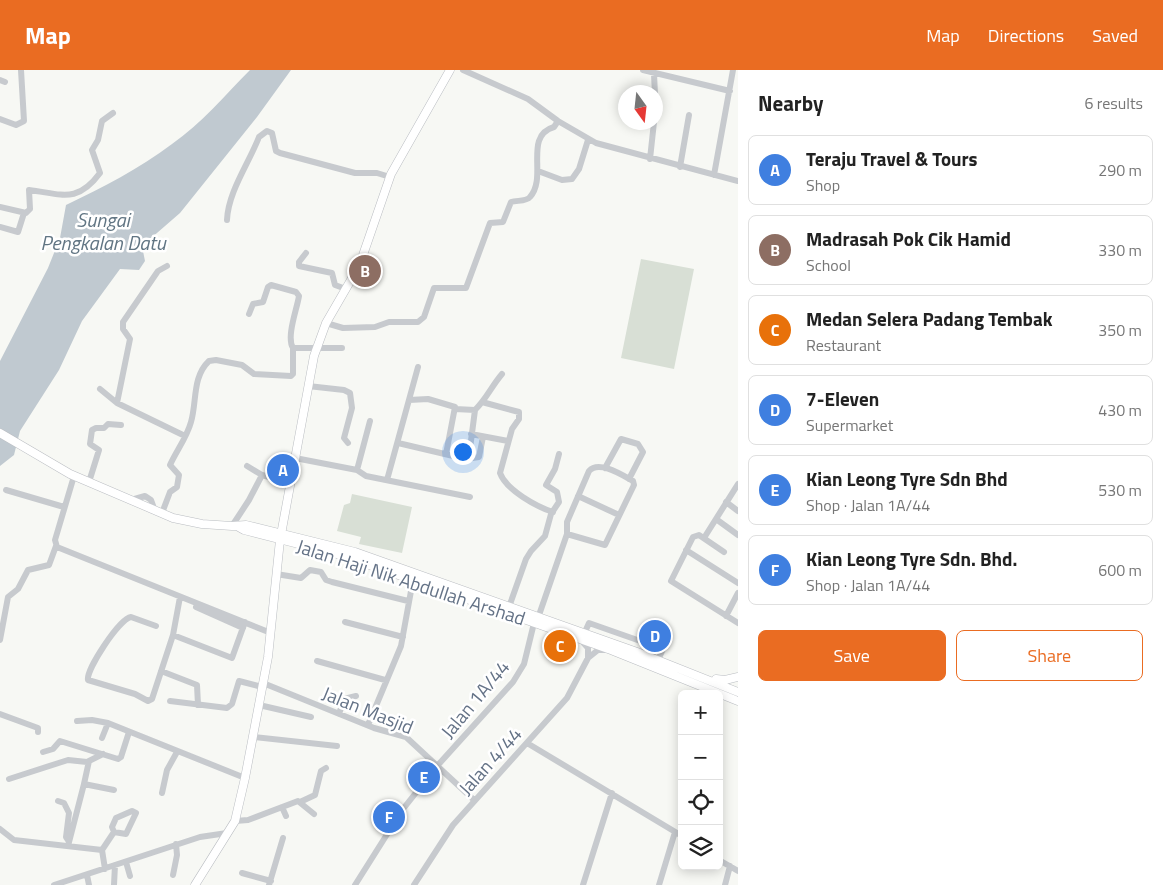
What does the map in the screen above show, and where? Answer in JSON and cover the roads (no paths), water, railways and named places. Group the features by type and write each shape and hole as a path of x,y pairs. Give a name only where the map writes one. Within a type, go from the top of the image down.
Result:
{"main road":[{"path":"195,885 235,821 245,778 272,633 278,557 294,458 317,348 326,323 355,273 390,177 450,70"},
{"path":"0,433 74,476 159,512 188,522 235,526 246,524 257,530 273,544 278,557"},
{"path":"257,530 273,526 285,516"},
{"path":"257,530 281,536"},
{"name":"Jalan Haji Nik Abdullah Arshad","path":"281,536 355,552 509,607 536,620"},
{"name":"Jalan Haji Nik Abdullah Arshad","path":"281,536 583,637 625,648 702,676 731,689"},
{"name":"Jalan Haji Nik Abdullah Arshad","path":"583,637 610,650 738,700"},
{"path":"702,676 725,680 738,677"},
{"path":"731,689 738,677"},
{"path":"689,680 731,689 738,700"},
{"path":"731,689 738,683"}],"street":[{"path":"0,119 16,125 24,121 21,70"},
{"path":"463,70 475,76 480,76"},
{"path":"474,70 480,76 528,99 588,140 650,159 738,181"},
{"path":"643,70 730,91"},
{"path":"714,175 733,70"},
{"path":"0,207 24,213 29,211 29,190 69,196 80,192 100,173 92,150 98,140 102,121 113,113"},
{"path":"680,167 689,115"},
{"path":"326,323 343,328 375,327 389,322 421,321 425,315 434,288 466,288 490,223 504,221 510,203 513,201 530,198 538,171 537,147 541,135 546,130 554,127 558,121"},
{"path":"650,159 653,130"},
{"path":"227,220 228,205 233,192 259,137 264,132 272,133 274,147 280,153 355,174 377,173 390,177"},
{"path":"538,171 562,180 572,179 579,169 588,140"},
{"path":"0,227 18,232 24,213"},
{"path":"306,253 299,262 299,266 332,273 335,285 346,289"},
{"path":"117,403 130,339 123,329 123,322 158,271 167,266"},
{"path":"355,273 369,276 378,271"},
{"path":"159,512 170,492 177,487 179,476 170,465 193,416 195,393 201,372 209,361 216,360 242,365 254,374 291,376 293,374 293,348 290,341 292,323 296,317 299,296 296,292 271,285 268,287 264,302 253,304 249,314"},
{"path":"293,348 342,348"},
{"path":"387,480 418,367"},
{"path":"466,459 474,410 502,374"},
{"path":"308,386 344,390 350,393 352,408 344,438 348,443"},
{"path":"100,389 117,403 185,436"},
{"path":"409,400 428,399 451,405 455,409 474,410"},
{"path":"482,402 519,412 518,420 513,427 500,467 501,477 534,506 553,512"},
{"path":"446,454 455,409"},
{"path":"357,470 370,421"},
{"path":"89,482 98,450 90,444 92,431 110,424 121,425"},
{"path":"471,434 508,441"},
{"path":"398,443 466,459 479,457 483,437"},
{"path":"567,534 605,546 634,485 633,481 605,468 621,439 638,444 643,452 629,479"},
{"path":"509,607 526,559 545,536 560,498 557,492 548,487 546,483 555,469 559,454"},
{"path":"294,458 357,470 366,476 470,497"},
{"path":"247,466 262,474 290,483"},
{"name":"Jalan 1A/44","path":"355,885 403,809 438,765 513,682 528,652 536,620 567,534 567,522 578,496 589,471 593,467 605,468"},
{"path":"235,526 262,474"},
{"path":"0,640 8,597 18,590 28,570 49,565 56,546 55,540 74,476"},
{"path":"704,538 738,484"},
{"path":"6,490 64,507"},
{"path":"578,496 619,515"},
{"path":"726,502 738,510"},
{"path":"716,519 738,535"},
{"path":"724,552 704,538 698,536 693,538 671,581 738,623"},
{"path":"56,546 244,625 272,633"},
{"path":"686,550 738,583"},
{"path":"276,574 301,578 310,570 319,571 332,582 408,600"},
{"path":"368,725 385,680 395,663 403,637 413,580"},
{"path":"726,616 738,593"},
{"path":"156,626 131,617 126,618 117,628 87,678 91,682 135,694 148,701 152,700 173,636 180,599"},
{"path":"345,622 403,637"},
{"path":"588,658 588,648 583,637 589,623 663,649 658,660"},
{"path":"173,636 229,658 233,657 235,653 244,625"},
{"path":"625,648 629,638"},
{"path":"588,658 598,650 610,650"},
{"name":"Jalan 4/44","path":"414,885 453,825 567,698 588,658"},
{"path":"317,661 385,680"},
{"path":"161,671 197,685 198,705 170,701"},
{"name":"Jalan Masjid","path":"198,705 230,707 237,683 240,680 263,685 368,725 406,737 474,800"},
{"path":"339,714 344,700 356,696"},
{"path":"259,705 311,717"},
{"path":"0,714 38,728 38,732"},
{"path":"77,721 92,720 108,724 245,778"},
{"path":"102,738 108,724"},
{"path":"43,752 53,749 60,741 120,758 129,732"},
{"path":"253,737 337,746"},
{"path":"527,743 678,834"},
{"path":"162,793 167,770 177,752"},
{"path":"9,779 68,760 89,762 103,754"},
{"path":"69,844 73,814 84,784 89,762"},
{"path":"235,821 248,820 300,802 315,794 322,772 326,768"},
{"path":"84,784 87,782 114,790"},
{"path":"583,885 612,793"},
{"path":"58,801 64,803 73,814"},
{"path":"300,802 314,814"},
{"path":"282,807 286,816"},
{"path":"0,829 14,840 69,844 102,850"},
{"path":"105,869 102,850 114,832"},
{"path":"659,885 675,832"},
{"path":"54,885 176,844 200,837 227,833"},
{"path":"242,873 270,883 283,838"},
{"path":"173,875 177,855 176,844"},
{"path":"126,862 130,876"},
{"path":"723,862 738,871"},
{"path":"114,885 115,865"},
{"path":"724,885 730,866"},
{"path":"88,875 89,885"}],"water":[{"name":"Sungai Pengkalan Datu","path":"250,70 291,70 257,117 180,213 142,246 145,261 139,270 120,269 82,321 59,370 20,431 14,455 0,466 0,361 48,268 60,238 66,205 134,170 183,136"}],"place":[{"name":"Madrasah Pok Cik Hamid","path":"365,271"},
{"name":"Teraju Travel & Tours","path":"283,470"},
{"name":"7-Eleven","path":"655,636"},
{"name":"Medan Selera Padang Tembak","path":"560,646"},
{"name":"Kian Leong Tyre Sdn Bhd","path":"424,777"},
{"name":"Kian Leong Tyre Sdn. Bhd.","path":"389,817"}]}
